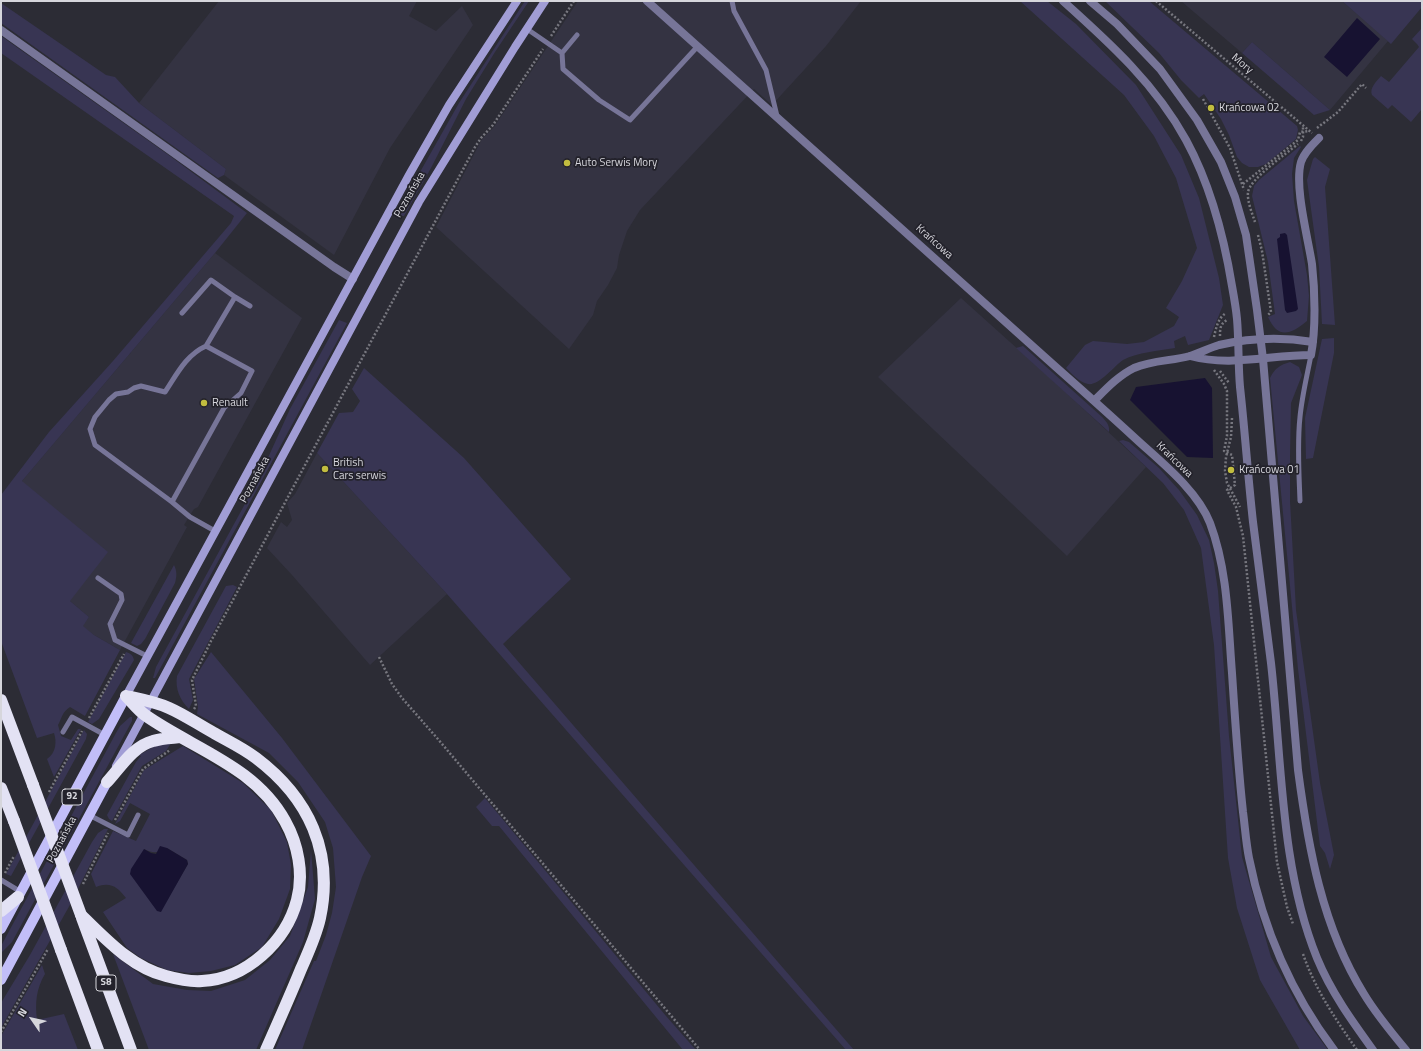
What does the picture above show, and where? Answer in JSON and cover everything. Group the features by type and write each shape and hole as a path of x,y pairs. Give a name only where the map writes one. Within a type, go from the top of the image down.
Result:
{"highway":[{"path":"126,696 170,708 254,757 273,771 287,785 299,801 314,828 321,851 324,876 320,920 307,956 266,1050"},
{"path":"81,915 120,952 148,970 183,980 202,981 230,975 251,964 270,949 289,922 297,900 300,873 297,849 285,821 276,807 255,784 219,757 181,737 143,714 126,696"},
{"name":"S8","path":"1,700 131,1050"},
{"path":"107,782 132,754 146,743 154,740 181,737"},
{"path":"1,788 98,1050"},
{"path":"1,911 20,895"}],"main road":[{"name":"Poznańska","path":"1,929 104,735 409,175 449,105 517,1"},
{"name":"Poznańska","path":"2,975 420,202 527,29 546,1"}],"street":[{"name":"Krańcowa","path":"647,1 1166,466 1200,504 1209,521 1222,561 1227,601 1239,775 1248,855 1258,895 1275,948 1298,996 1334,1050"},
{"path":"1063,1 1105,39 1148,84 1187,142 1199,168 1212,203 1223,242 1236,312 1238,361 1253,520 1271,665 1289,850 1298,898 1306,927 1328,983 1342,1007 1373,1050"},
{"path":"1090,1 1117,24 1160,69 1197,120 1221,162 1235,197 1246,235 1258,310 1298,770 1311,853 1331,922 1342,952 1352,973 1375,1012 1406,1050"},
{"path":"1,30 353,279"},
{"path":"1190,356 1206,360 1238,361 1311,355 1313,342 1314,303 1312,266 1298,177 1301,161 1308,149 1319,138"},
{"path":"1094,401 1113,382 1134,368 1161,360 1190,356 1220,345 1238,342 1280,338 1313,342"}],"lane":[{"path":"732,1 734,11 766,70 777,116"},
{"path":"527,29 562,54"},
{"path":"577,35 562,54 563,68 598,100 630,120 698,46"},
{"path":"182,313 211,280 250,306"},
{"path":"215,531 190,517 95,445 90,429 95,417 116,394 128,392 140,386 165,392 188,358 196,350 206,346 235,297"},
{"path":"172,502 224,408 241,393 252,371 206,346"},
{"path":"1300,501 1300,418 1302,396 1311,355"},
{"path":"98,578 120,594 122,600 110,624 115,640 147,656"},
{"path":"63,732 72,717 104,735"},
{"path":"89,815 128,835 138,815"},
{"path":"1,880 20,895"}],"path":[{"path":"193,711 196,706 192,680 215,634 475,147 492,125 574,1"},
{"name":"Mory","path":"1156,1 1303,127 1319,138"},
{"path":"1243,184 1298,140 1300,132 1314,130 1338,112 1362,84 1366,88"},
{"path":"1265,315 1268,315 1271,312 1262,251 1248,198 1248,191 1256,179 1298,144 1303,137 1303,127"},
{"path":"1213,341 1219,321 1222,315 1226,313"},
{"path":"1220,339 1220,328 1222,323 1227,320"},
{"path":"49,792 128,647"},
{"path":"379,657 392,684 402,698 700,1050"},
{"path":"1,880 16,853"}],"shaded area":[{"path":"219,1 417,1 409,16 436,31 462,6 473,25 390,148 334,255 224,175 226,169 139,103"},
{"path":"525,1 529,1 466,99 431,168 404,216 399,216 397,214 398,211 459,103"},
{"path":"578,1 861,1 826,46 772,105 754,89 640,210 627,231 619,255 617,268 597,301 593,315 569,349 436,227 482,139 494,127"},
{"path":"1020,1 1047,1 1076,24 1136,85 1181,155 1199,198 1219,278 1223,305 1209,340 1188,345 1185,336 1174,341 1175,348 1142,353 1129,357 1123,360 1102,379 1092,384 1082,382 1066,368 1085,345 1093,341 1127,344 1144,342 1174,326 1179,317 1166,308 1182,281 1197,248 1176,178 1154,136 1124,95"},
{"path":"1105,1 1149,1 1297,126 1298,130 1296,139 1266,164 1258,167 1249,167 1242,163 1237,157 1221,119 1204,94 1199,98 1181,80 1159,53"},
{"path":"1181,1 1342,1 1388,41 1330,110 1252,42 1242,53"},
{"path":"1342,1 1422,1 1422,7 1391,44"},
{"path":"1,3 106,75 115,77 139,103 226,169 224,175 218,178 1,23"},
{"path":"1357,18 1380,39 1347,77 1324,57"},
{"path":"1422,28 1422,109 1411,122 1392,105 1388,109 1372,95 1371,92 1381,76 1389,82 1419,47 1412,39"},
{"path":"1,36 170,156 247,213 215,253 22,481 108,552 70,601 89,617 83,626 94,635 120,650 85,716 70,707 62,715 58,725 61,736 71,740 78,729 81,729 54,777 47,759 54,751 54,733 37,738 1,641 1,495 49,432 113,361 231,223 234,216 1,53"},
{"path":"1252,42 1330,110 1314,115 1242,53"},
{"path":"1300,146 1301,147 1294,158 1292,174 1294,201 1307,275 1309,296 1307,321 1290,332 1280,332 1272,324 1268,317 1275,314 1268,262 1252,196 1254,186 1259,180"},
{"path":"1315,157 1330,169 1325,187 1335,325 1322,324 1319,267 1307,180 1313,159"},
{"path":"1285,233 1287,235 1298,309 1287,313 1285,310 1277,239 1280,237 1280,234"},
{"path":"215,253 302,318 198,507 194,509 184,525 187,527 120,650 94,635 82,626 89,617 70,601 22,481"},
{"path":"961,298 1146,467 1067,556 878,377"},
{"path":"339,320 347,323 155,678 153,678 156,667 258,480 290,409"},
{"path":"1334,338 1334,353 1313,458 1306,459 1305,418 1322,339"},
{"path":"1023,346 1106,421 1109,432 1016,348"},
{"path":"1290,362 1299,367 1302,375 1291,403 1290,501 1296,610 1320,783 1334,855 1330,869 1325,853 1320,846 1298,669 1270,378 1278,367"},
{"path":"364,368 464,458 571,579 503,644 854,1050 846,1050 447,594 317,453 339,413 353,412 360,401 352,389"},
{"path":"1205,378 1212,388 1213,458 1187,457 1130,400 1136,387"},
{"path":"1123,440 1129,442 1159,468 1179,490 1197,515 1209,540 1218,591 1229,736 1242,857 1271,957 1303,1016 1328,1050 1300,1050 1260,980 1237,908 1228,858 1214,645 1201,548 1184,510 1163,483 1119,441"},
{"path":"317,453 447,594 370,665 267,548 281,522 287,527 292,520 287,503 295,494"},
{"path":"174,565 176,569 175,583 145,639 137,646 131,643"},
{"path":"233,585 237,587 189,679 193,700 189,709 179,694 177,676 226,586"},
{"path":"126,652 131,654 134,660 99,719 92,724 88,722"},
{"path":"211,652 282,738 371,856 362,877 302,1050 275,1050 314,961 316,961 326,935 332,913 336,887 333,848 325,822 298,782 269,753 197,714 198,707 194,679"},
{"path":"132,717 132,721 12,942 1,953 1,946 116,733 120,726"},
{"path":"84,730 87,734 86,739 11,876 6,874"},
{"path":"171,743 166,751 142,766 112,821 109,819 107,815 136,762 141,756 139,755 155,746"},
{"path":"183,746 243,783 271,810 287,842 291,865 290,889 279,919 262,947 235,965 211,971 189,973 167,970 141,958 127,948 103,912 126,898 117,888 113,886 101,885 96,887 91,874 113,831 136,841 150,814 130,803 120,821 115,824 144,770","holes":["167,848 187,860 188,864 160,912 144,849 151,852 156,852"]},
{"path":"485,798 696,1050 683,1050 499,826 492,826 476,807"},
{"path":"104,829 108,829 71,903 1,1028 1,1003 30,955 92,842 98,833"},
{"path":"160,846 167,848 187,860 188,864 161,912 157,911 130,874 131,869 144,849 156,854"},
{"path":"311,850 315,899 303,942 256,1050 149,1050 113,954 153,984 187,990 211,991 245,980 270,960 290,936 308,887"},
{"path":"42,965 45,974 37,996 37,1020 64,1014 78,1050 1,1050 1,1036"}],"place":[{"name":"Krańcowa 02","path":"1211,108"},
{"name":"Auto Serwis Mory","path":"567,163"},
{"name":"Renault","path":"204,403"},
{"name":"British Cars serwis","path":"325,469"},
{"name":"Krańcowa 01","path":"1231,470"}]}
